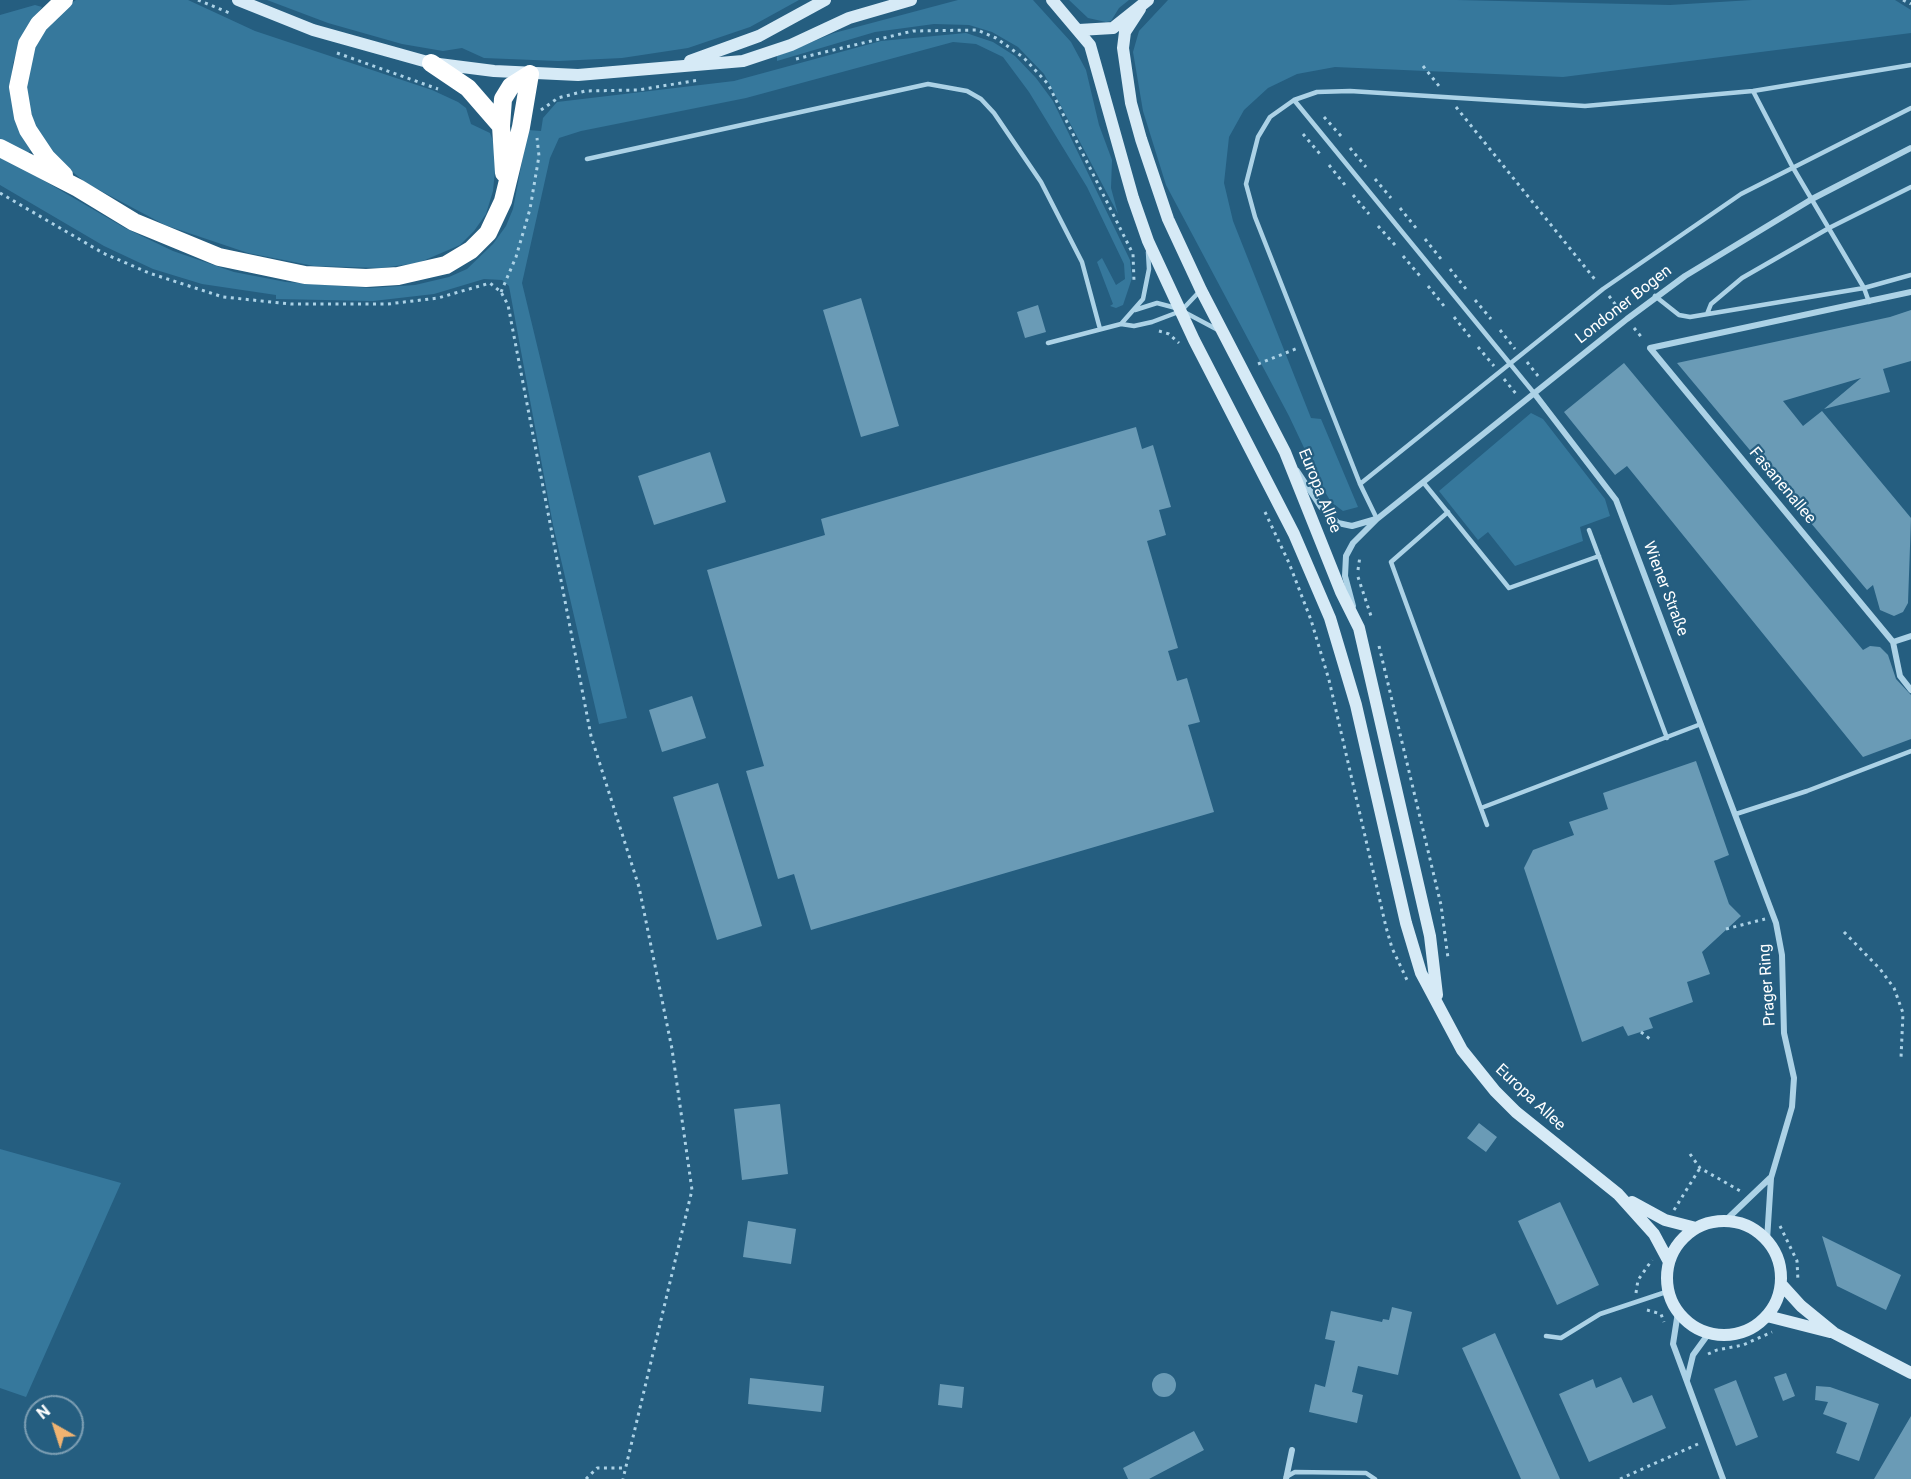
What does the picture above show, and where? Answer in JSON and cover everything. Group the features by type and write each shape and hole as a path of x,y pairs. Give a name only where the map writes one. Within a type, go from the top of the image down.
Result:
{"highway":[{"path":"64,0 39,24 27,44 18,87 23,117 28,130 46,157 78,188"},
{"path":"431,63 468,88 501,126"},
{"path":"0,148 78,188 158,234 219,257 305,275 366,278 422,272 458,259 488,233 503,201 521,127 530,74"},
{"path":"505,190 501,107 506,92 517,80 530,74"}],"main road":[{"path":"238,0 314,30 431,63 530,74 604,74 717,64 761,56 849,18 911,0"},
{"path":"675,66 744,42 825,0"},
{"name":"Europa Allee","path":"1052,0 1090,45 1132,198 1148,241 1293,534 1330,618 1356,705 1411,945 1421,973 1462,1050 1495,1091 1516,1112 1618,1194 1654,1234 1669,1262"},
{"path":"1079,30 1113,28 1144,4"},
{"name":"Europa Allee","path":"1144,4 1124,38 1124,58 1131,103 1164,210 1201,290 1286,452 1341,592 1359,628 1430,936 1440,1008"},
{"name":"Europa Allee","path":"1618,1194 1665,1220 1696,1228"},
{"path":"1725,1221 1748,1226 1767,1240 1778,1261 1781,1284 1776,1301 1767,1316 1755,1326 1740,1333 1725,1335 1709,1333 1692,1325 1678,1312 1669,1291 1669,1262 1675,1249 1696,1228 1725,1221"},
{"path":"1781,1284 1801,1306 1834,1333 1911,1373"},
{"path":"1767,1316 1834,1333"}],"street":[{"name":"Londoner Bogen","path":"1359,628 1345,576 1345,561 1353,543 1377,519 1655,296 1731,246 1812,199 1911,148"},
{"path":"1650,348 1911,292"},
{"name":"Fasanenallee","path":"1650,348 1893,642"},
{"name":"Wiener Straße","path":"1534,393 1616,500 1736,814"},
{"name":"Londoner Bogen","path":"1286,452 1320,507 1334,521 1347,526 1377,519"},
{"path":"1911,636 1893,642 1900,676 1911,690"},
{"name":"Prager Ring","path":"1736,814 1773,916 1782,955 1784,1033 1794,1078 1792,1107 1771,1178"},
{"path":"1725,1221 1771,1178"},
{"path":"1767,1240 1771,1178"},
{"path":"1678,1312 1673,1344 1723,1479"},
{"path":"1687,1381 1693,1355 1709,1333"},
{"path":"1286,1478 1292,1450"}],"lane":[{"path":"1377,519 1360,484 1305,345 1255,217 1246,184 1258,137 1270,117 1294,100 1317,92 1336,90 1585,106 1753,91 1911,65"},
{"path":"587,159 928,84 967,91 981,99 994,113 1046,191 1082,262 1100,329"},
{"path":"1753,91 1792,166 1864,288 1869,302"},
{"path":"1294,100 1534,393"},
{"path":"1360,484 1603,289 1741,194 1792,166 1911,108"},
{"path":"1707,314 1711,304 1742,279 1829,228 1911,186"},
{"path":"1121,324 1143,299 1147,280 1148,241"},
{"path":"1655,296 1679,315 1690,317 1864,288 1911,275"},
{"path":"1048,343 1121,324 1134,326 1152,322 1181,311 1201,290"},
{"path":"1135,310 1157,303 1181,311 1224,332"},
{"path":"1423,482 1509,588 1599,556"},
{"path":"1448,512 1391,562 1487,825"},
{"path":"1589,530 1667,738"},
{"path":"1481,808 1701,724"},
{"path":"1736,814 1807,791 1911,751"},
{"path":"1546,1336 1561,1338 1600,1314 1669,1291"},
{"path":"1286,1478 1295,1472 1330,1472 1366,1473 1375,1479"}],"path":[{"path":"198,0 242,18"},
{"path":"1904,0 1911,4"},
{"path":"335,52 441,90"},
{"path":"1423,66 1623,314"},
{"path":"1324,117 1341,136"},
{"path":"536,128 538,156 530,209 516,257 501,292 508,305 591,736 639,887 672,1049 692,1190 622,1479"},
{"path":"1303,134 1320,154"},
{"path":"1350,148 1366,167"},
{"path":"1329,165 1345,185"},
{"path":"1375,179 1391,198"},
{"path":"1353,195 1369,214"},
{"path":"1400,208 1416,228"},
{"path":"1378,226 1395,245"},
{"path":"1425,239 1441,259"},
{"path":"1403,256 1420,276"},
{"path":"1450,269 1466,289"},
{"path":"1428,286 1444,306"},
{"path":"1475,300 1491,319"},
{"path":"1454,317 1470,337"},
{"path":"1631,324 1650,348"},
{"path":"1500,330 1517,350"},
{"path":"1156,331 1169,334 1184,350"},
{"path":"1258,364 1305,345"},
{"path":"1478,347 1495,368"},
{"path":"1526,361 1541,379"},
{"path":"1504,379 1518,397"},
{"path":"1263,508 1293,573 1329,680 1392,948"},
{"path":"1360,556 1358,575 1373,625"},
{"path":"1377,637 1442,905 1449,965"},
{"path":"1726,930 1773,916"},
{"path":"1844,932 1880,969 1893,988 1903,1013 1905,1030 1901,1058"},
{"path":"1641,1032 1650,1039"},
{"path":"1690,1154 1700,1168 1751,1198"},
{"path":"1665,1220 1700,1168"},
{"path":"1768,1206 1777,1213 1780,1230 1797,1261 1798,1284 1804,1296 1801,1306"},
{"path":"1653,1254 1652,1263 1635,1288 1637,1301 1644,1308 1660,1314 1666,1337 1673,1344"},
{"path":"1701,1360 1717,1350 1743,1345 1769,1333 1789,1333 1793,1323"},
{"path":"1620,1479 1708,1439"},
{"path":"586,1479 597,1468 626,1468"}],"shaded area":[{"path":"76,0 188,0 255,31 432,90 458,102 466,108 471,124 490,133 493,141 496,160 493,191 486,214 460,245 418,263 381,268 314,266 248,253 165,225 86,183 58,160 37,133 25,91 37,39 62,9"},
{"path":"267,0 799,0 750,27 688,48 622,58 558,61 484,58 462,48 443,51 402,44 328,23"},
{"path":"958,0 1033,0 1071,42 1086,70 1099,125 1112,160 1111,188 1118,214 1044,74 1018,47 992,32 969,25 934,24 875,32 777,61 777,56 834,33"},
{"path":"1069,0 1129,0 1119,8 1111,21 1106,22 1088,18"},
{"path":"1168,0 1457,0 1670,5 1752,0 1895,0 1911,10 1911,33 1563,77 1335,67 1297,74 1268,88 1244,110 1229,137 1224,183 1233,221 1311,418 1321,419 1358,507 1343,511 1331,502 1324,490 1289,416 1166,185 1143,111 1133,52 1139,31"},
{"path":"35,5 42,7 20,43 13,63 11,81 32,149 27,154 0,140 0,15"},
{"path":"966,33 993,42 1015,56 1036,78 1053,101 1130,260 1132,278 1123,305 1116,308 1110,306 1113,304 1097,262 1102,258 1116,285 1125,279 1124,264 1087,187 1029,92 1003,57 976,44 953,42 746,98 581,131 559,138 550,158 522,283 627,718 599,724 553,525 509,286 502,280 484,279 434,294 373,301 276,299 276,295 202,284 153,269 104,246 0,185 0,155 125,228 173,251 234,272 286,282 370,288 415,285 449,277 467,269 493,244 506,226 513,209 528,130 541,131 543,118 557,102 734,81 881,41"},
{"path":"1531,413 1543,419 1605,499 1610,516 1580,527 1583,541 1515,566 1488,532 1478,540 1439,491"},
{"path":"0,1149 121,1183 27,1395 24,1396 0,1388"}],"building":[{"path":"861,298 899,426 861,437 823,310"},
{"path":"1038,305 1046,332 1025,338 1017,312"},
{"path":"1911,310 1911,361 1883,369 1890,392 1824,409 1861,378 1783,401 1803,426 1822,411 1911,518 1908,603 1903,612 1894,616 1880,610 1873,585 1867,590 1677,363 1890,317"},
{"path":"1624,363 1863,650 1870,646 1880,647 1888,655 1896,679 1911,695 1911,739 1863,757 1627,466 1615,475 1564,412"},
{"path":"1136,427 1142,449 1153,445 1171,507 1159,510 1166,535 1147,541 1178,648 1168,651 1177,681 1187,678 1200,722 1188,725 1214,812 811,930 794,874 778,879 746,771 764,766 707,570 825,535 821,519"},
{"path":"710,452 726,502 654,525 638,476"},
{"path":"692,696 706,738 662,752 649,710"},
{"path":"1696,761 1729,855 1714,861 1729,904 1741,916 1702,952 1710,974 1687,982 1693,1002 1649,1018 1653,1028 1628,1036 1623,1026 1582,1042 1524,868 1533,850 1574,835 1569,822 1608,809 1603,793"},
{"path":"718,783 762,926 717,940 673,797"},
{"path":"780,1104 788,1174 742,1180 734,1109"},
{"path":"1479,1123 1497,1137 1486,1152 1467,1138"},
{"path":"1560,1202 1599,1285 1557,1305 1518,1221"},
{"path":"748,1221 796,1229 791,1264 743,1257"},
{"path":"1822,1236 1901,1275 1886,1310 1837,1286"},
{"path":"1392,1307 1412,1312 1398,1375 1358,1366 1352,1392 1363,1395 1357,1423 1309,1412 1315,1384 1325,1387 1335,1341 1325,1339 1331,1311 1382,1322 1383,1319 1389,1320"},
{"path":"1495,1333 1560,1479 1521,1479 1462,1348"},
{"path":"1164,1373 1173,1376 1176,1385 1173,1394 1164,1397 1155,1394 1152,1385 1155,1376"},
{"path":"1786,1373 1795,1396 1783,1401 1774,1377"},
{"path":"1621,1377 1633,1403 1652,1395 1666,1428 1589,1462 1559,1394 1593,1379 1596,1388"},
{"path":"750,1378 824,1386 821,1412 748,1404"},
{"path":"1736,1380 1758,1437 1736,1446 1714,1389"},
{"path":"940,1384 964,1387 962,1408 938,1405"},
{"path":"1816,1386 1830,1387 1879,1404 1859,1461 1836,1453 1847,1423 1823,1414 1828,1402 1815,1400"},
{"path":"1911,1416 1911,1479 1874,1479 1884,1462"},
{"path":"1194,1431 1204,1450 1149,1479 1128,1479 1123,1468"}]}
